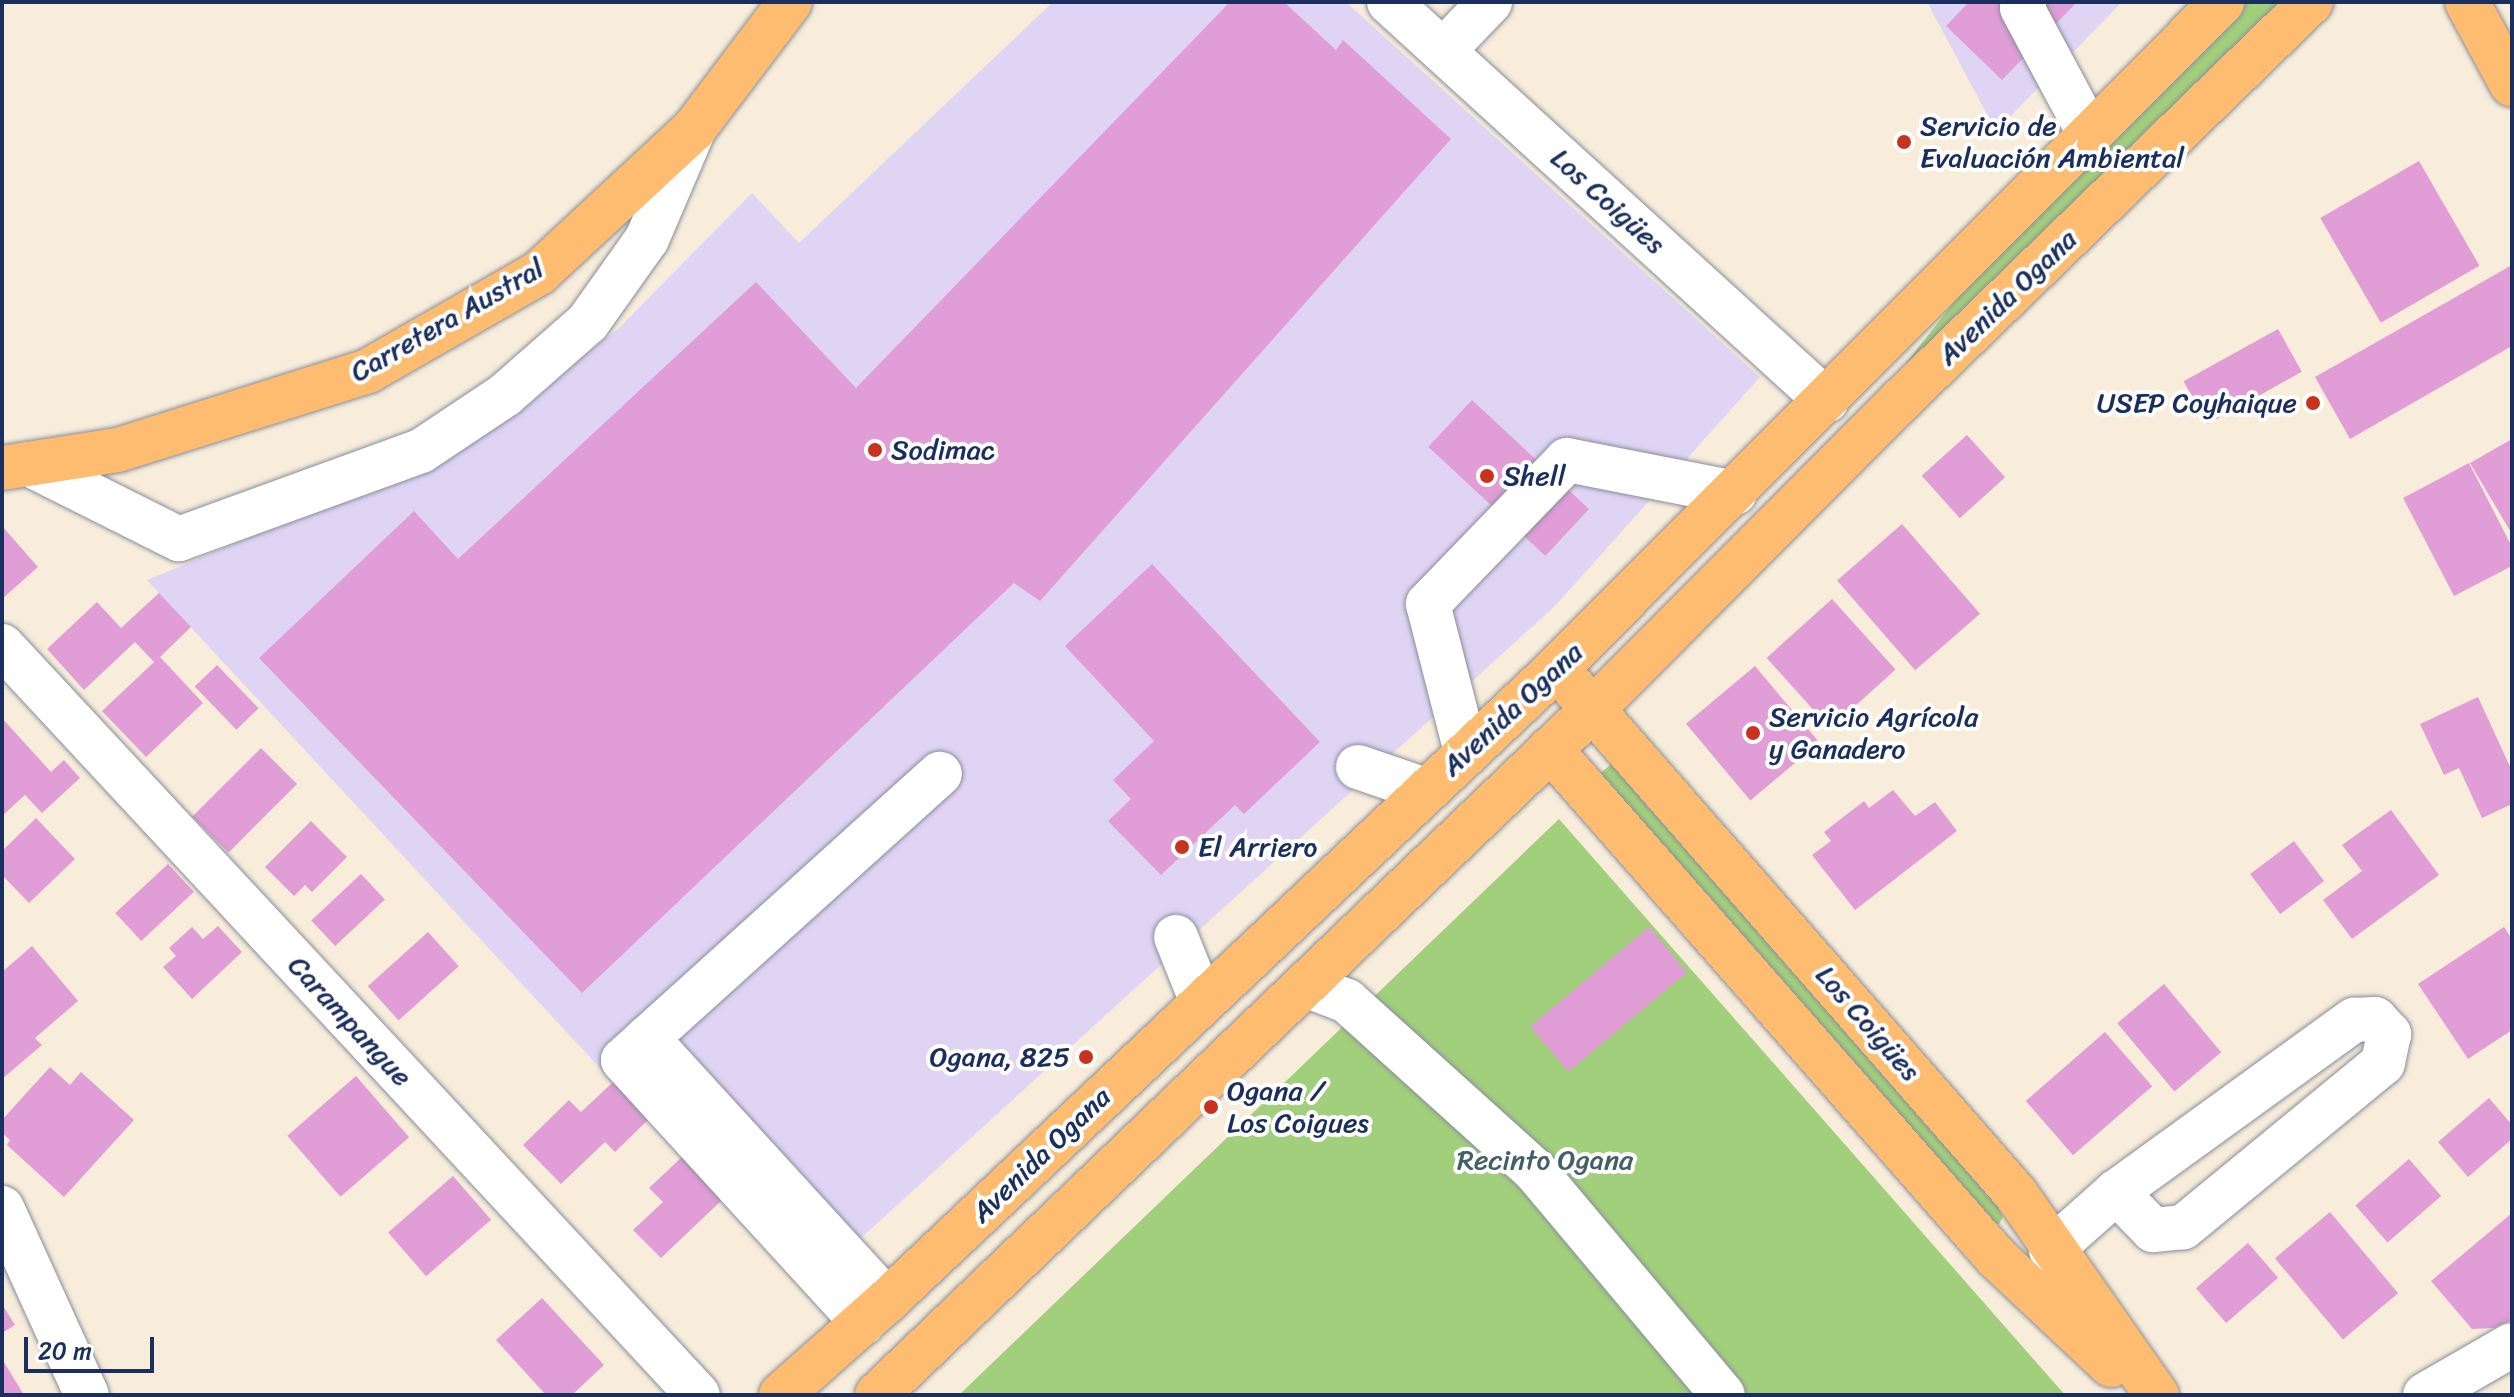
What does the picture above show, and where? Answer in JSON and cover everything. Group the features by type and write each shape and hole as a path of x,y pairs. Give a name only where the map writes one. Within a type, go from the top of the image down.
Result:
{"main road":[{"name":"Carretera Austral","path":"16,466 118,450 368,371 539,273 694,129 790,2"},
{"name":"Avenida Ogana","path":"781,1395 875,1312 1556,669 1827,401 2222,2"},
{"name":"Avenida Ogana","path":"877,1395 1594,708 1900,401 2311,2"},
{"path":"2467,2 2512,85"},
{"name":"Los Coigües","path":"1556,669 1594,708 2016,1194 2051,1250 2157,1395"},
{"name":"Los Coigües","path":"1550,749 1996,1257 2143,1395"}],"street":[{"name":"Los Coigües","path":"1389,2 1827,401"},
{"path":"1443,51 1490,2"},
{"path":"2024,2 2022,8 2090,135"},
{"path":"16,466 179,539 421,451 505,395 588,322 647,239 694,129"},
{"path":"1466,752 1428,604 1567,460 1735,493"},
{"name":"Carampangue","path":"2,646 698,1395"},
{"path":"1358,767 1425,790"},
{"path":"875,1312 635,1049 940,774"},
{"path":"1176,937 1202,1002"},
{"path":"1305,985 1347,1001 1535,1171 1723,1395"},
{"path":"2051,1250 2116,1192 2354,1020 2375,1019 2389,1034 2383,1063 2183,1227 2153,1230 2116,1192"},
{"path":"2,1208 87,1395"},
{"path":"2425,1395 2512,1345"}],"shaded area":[{"path":"1053,2 1346,2 1760,377 1556,605 805,1289 147,580 465,449 618,329 752,193 799,243"},
{"path":"1927,2 2122,2 1996,131"}],"green space":[{"path":"2239,2 2284,2 1910,366 1906,363 1977,273"},
{"path":"1614,762 1997,1205 2003,1217 1999,1224 1992,1225 1598,775"},
{"name":"Recinto Ogana","path":"1559,819 2065,1395 959,1395"}],"building":[{"name":"Sodimac","path":"1230,2 1284,2 1336,50 1343,40 1451,139 1040,601 1014,583 582,993 259,658 414,511 458,559 756,282 856,388"},
{"path":"1969,2 2077,2 2002,80 1946,26"},
{"path":"2419,161 2480,266 2381,323 2320,218"},
{"path":"2512,265 2512,346 2350,439 2315,377"},
{"path":"2278,329 2302,372 2207,424 2184,381"},
{"path":"1472,400 1589,509 1545,556 1428,447"},
{"path":"1967,435 2005,477 1960,518 1922,476"},
{"path":"2512,439 2512,534 2470,463"},
{"path":"2469,463 2512,547 2512,566 2454,596 2403,498"},
{"path":"1902,524 1980,614 1915,670 1837,580"},
{"path":"2,526 38,567 2,599"},
{"path":"1152,564 1320,742 1244,814 1235,805 1161,875 1108,821 1131,799 1113,780 1154,741 1065,646"},
{"path":"159,593 191,627 160,657 203,703 146,757 102,711 154,662 135,642 84,690 47,649 97,602 121,628"},
{"path":"1832,599 1896,670 1830,728 1767,658"},
{"path":"217,665 259,708 236,730 195,687"},
{"name":"Servicio Agrícola y Ganadero","path":"1755,666 1819,743 1750,800 1686,724"},
{"path":"2478,697 2512,771 2512,804 2482,818 2459,768 2444,775 2420,724"},
{"path":"2,718 51,772 64,760 80,778 42,813 25,795 2,816"},
{"path":"261,748 297,784 228,853 192,817"},
{"path":"1893,790 1915,816 1935,802 1957,831 1855,910 1812,855 1831,841 1824,832 1864,801 1869,808"},
{"path":"2391,810 2439,875 2352,939 2323,900 2362,871 2342,845"},
{"path":"36,818 75,859 29,903 2,875 2,851"},
{"path":"311,821 347,857 312,892 305,885 294,896 265,867"},
{"path":"2294,841 2324,881 2280,914 2250,874"},
{"path":"168,864 194,892 141,941 115,913"},
{"path":"361,874 385,900 335,946 311,920"},
{"path":"218,926 242,952 192,999 163,967 176,956 169,948 192,927 203,939"},
{"path":"1649,927 1687,972 1568,1072 1530,1027"},
{"path":"2504,927 2512,939 2512,1030 2468,1059 2418,984"},
{"path":"428,932 459,966 399,1020 368,986"},
{"path":"32,946 78,1001 35,1038 42,1045 2,1079 2,972"},
{"path":"2164,984 2221,1052 2174,1091 2117,1023"},
{"path":"2105,1032 2152,1086 2073,1155 2026,1101"},
{"path":"50,1067 70,1085 81,1072 134,1120 64,1197 7,1145 10,1140 2,1133 2,1120"},
{"path":"356,1076 409,1137 340,1197 287,1136"},
{"path":"613,1082 649,1119 615,1152 605,1142 561,1184 523,1145 569,1100 581,1112"},
{"path":"2489,1098 2512,1125 2512,1139 2468,1177 2438,1142"},
{"path":"682,1157 723,1199 661,1258 633,1230 663,1202 649,1188"},
{"path":"2409,1159 2441,1196 2388,1243 2355,1206"},
{"path":"453,1176 491,1220 426,1276 388,1232"},
{"path":"2330,1212 2398,1293 2343,1339 2275,1258"},
{"path":"2512,1213 2512,1320 2494,1328 2472,1329 2431,1281"},
{"path":"2248,1243 2278,1278 2226,1323 2196,1288"},
{"path":"542,1298 604,1365 572,1395 546,1395 496,1340"},
{"path":"2,1304 15,1325 2,1333"},
{"path":"2,1359 24,1395 2,1395"}],"place":[{"name":"Servicio de Evaluación Ambiental","path":"1904,142"},
{"name":"USEP Coyhaique","path":"2313,403"},
{"name":"Sodimac","path":"875,450"},
{"name":"Shell","path":"1487,476"},
{"name":"Servicio Agrícola y Ganadero","path":"1753,733"},
{"name":"El Arriero","path":"1182,847"},
{"name":"Ogana, 825","path":"1086,1057"},
{"name":"Ogana / Los Coigues","path":"1211,1107"}]}
